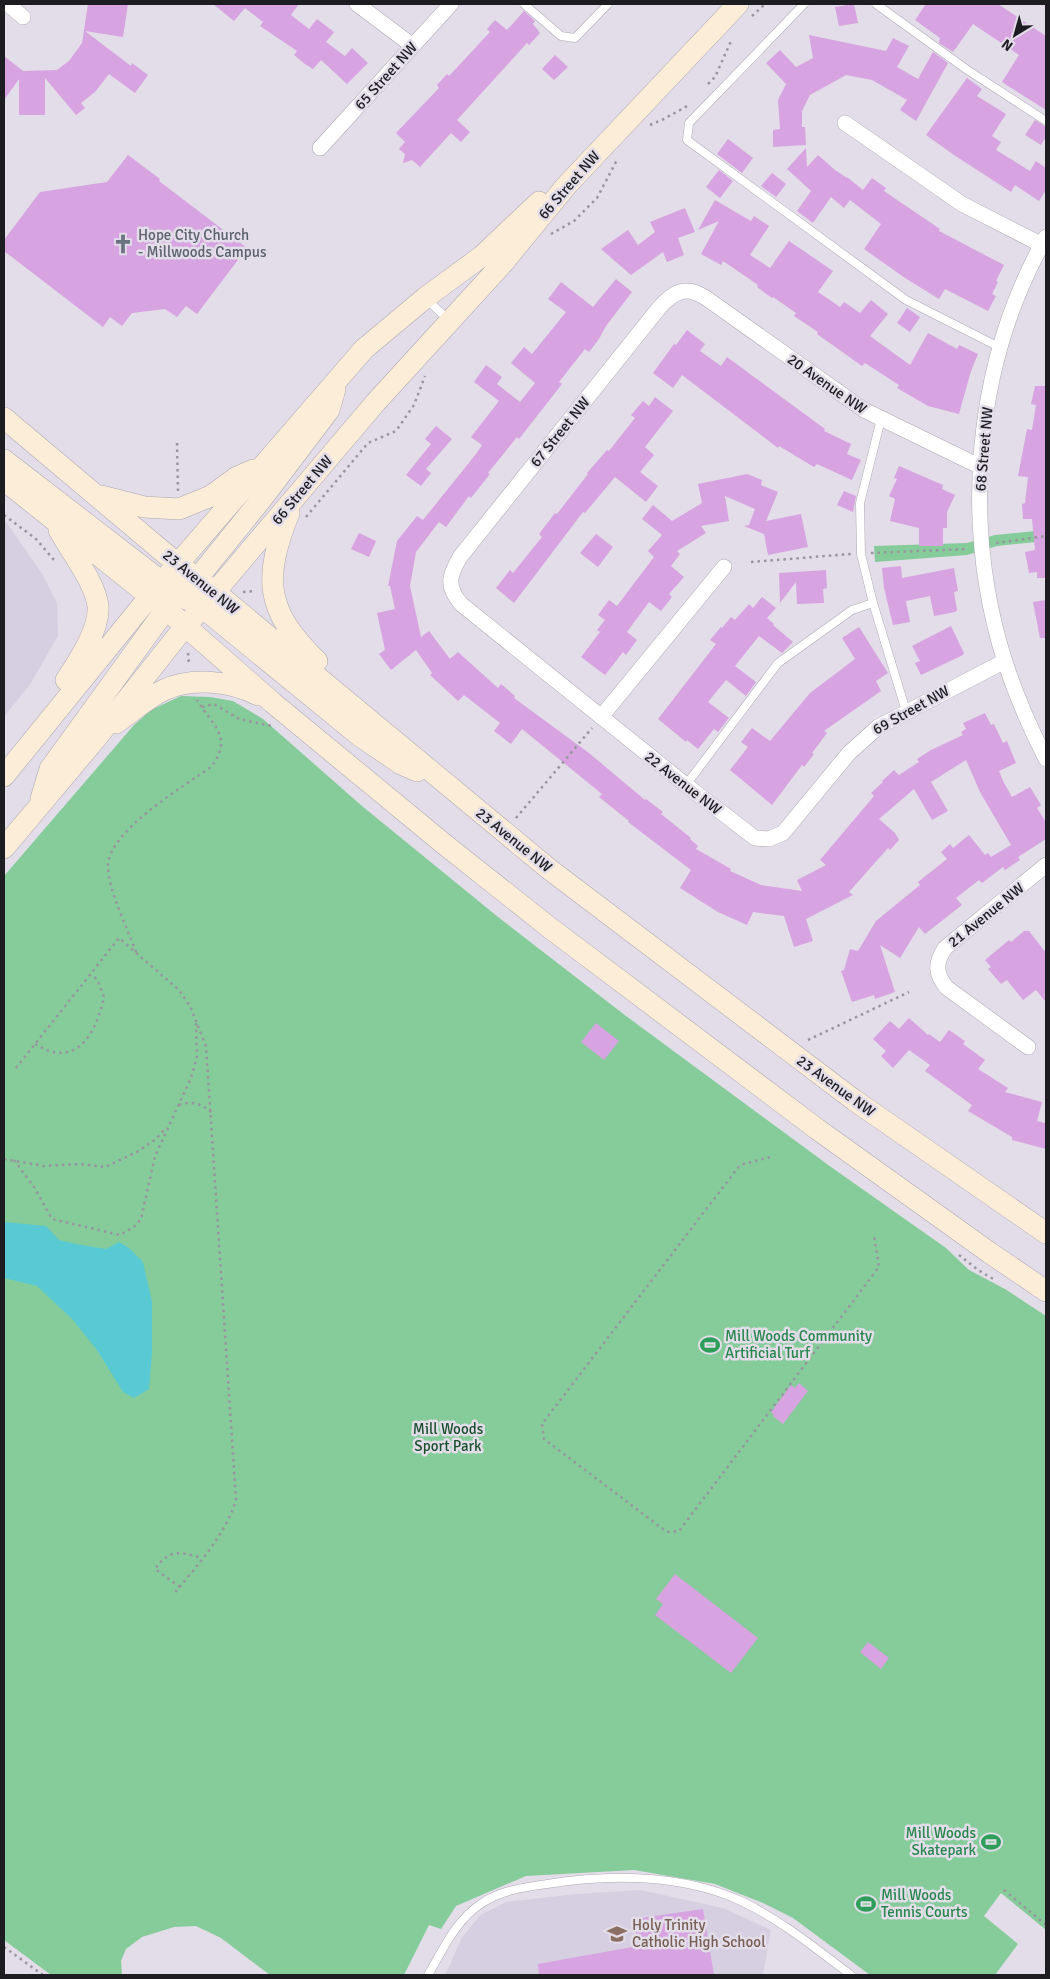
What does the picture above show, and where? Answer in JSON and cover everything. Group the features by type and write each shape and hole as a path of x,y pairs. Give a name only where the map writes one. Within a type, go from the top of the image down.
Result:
{"main road":[{"name":"66 Street NW","path":"4,848 186,627 182,591 263,466 338,377 364,349 425,298 482,256 535,205 610,139 745,10"},
{"name":"66 Street NW","path":"4,776 39,732 182,591 294,500 376,402 503,263 566,186 610,139"},
{"path":"39,806 50,769 182,591 264,496 329,410 338,377"},
{"name":"23 Avenue NW","path":"4,418 95,494 182,591"},
{"path":"4,460 182,591 360,736 401,764 447,784"},
{"path":"95,494 144,507 179,509 211,496 237,477 263,466"},
{"name":"23 Avenue NW","path":"4,480 52,519 182,591 356,709 549,869 739,1014 854,1100 1046,1233"},
{"path":"294,500 277,547 272,590 275,602 288,630 299,644 321,665 356,709"},
{"path":"39,732 62,686 82,656 93,630 98,607 90,582 52,519"},
{"path":"186,627 273,703 444,844 737,1070 990,1254 1046,1291"},
{"path":"98,736 152,698 176,686 215,682 240,687 273,703"}],"street":[{"path":"8,4 23,17"},
{"path":"357,4 413,46"},
{"name":"65 Street NW","path":"320,148 451,4"},
{"name":"68 Street NW","path":"845,123 962,204 1045,243 1024,282 1001,348 993,377 984,429 980,504 981,546 987,585 1005,661"},
{"name":"20 Avenue NW","path":"681,291 689,290 702,295 849,401 881,419 981,467"},
{"name":"67 Street NW","path":"450,582 454,567 460,557 659,308 669,298 681,291"},
{"path":"597,722 724,567"},
{"name":"22 Avenue NW","path":"450,582 454,596 460,604 597,722 686,785 747,833 755,838 769,839"},
{"path":"1005,661 1019,700 1046,759"},
{"name":"69 Street NW","path":"769,839 783,833 790,826 858,744 878,727 1005,661"},
{"name":"21 Avenue NW","path":"1028,1047 947,988 938,976 937,970 939,958 945,948 1046,865"}],"lane":[{"path":"524,4 560,36 575,38 608,4"},
{"path":"804,4 689,124 687,140 906,300 1001,348"},
{"path":"876,4 966,69 1046,120"},
{"path":"425,298 449,320"},
{"path":"881,419 860,503 861,554 873,603 906,711"},
{"path":"686,785 778,663 852,610 873,603"},
{"path":"428,1975 458,1923 483,1903 514,1889 578,1879 636,1877 690,1884 739,1900 768,1915 851,1975"}],"path":[{"path":"745,10 765,4"},
{"path":"703,90 715,77 726,48 735,34"},
{"path":"646,126 664,119 691,104"},
{"path":"545,240 574,221 597,198 618,159"},
{"path":"303,521 368,443 396,431 414,405 427,373"},
{"path":"177,443 178,494"},
{"path":"4,515 36,539 56,562"},
{"path":"994,543 1046,536"},
{"path":"238,592 256,591"},
{"path":"137,954 114,891 108,865 111,854 118,844 143,816 211,767 217,759 222,744 220,734 202,708"},
{"path":"516,818 597,722"},
{"path":"16,1068 92,975 119,938 179,990 190,1006 206,1046 212,1113 236,1500 232,1516 224,1529 173,1595"},
{"path":"35,1044 53,1052 71,1052 84,1041 94,1028 104,997 96,979 92,975"},
{"path":"808,1040 909,992"},
{"path":"14,1160 34,1187 52,1219 120,1235 135,1226 140,1219 154,1156 195,1067 196,1020"},
{"path":"178,1106 193,1103 206,1108 212,1113"},
{"path":"4,1159 44,1166 80,1164 105,1167 118,1163 156,1139 170,1122"},
{"path":"770,1157 740,1165 542,1424 544,1439 667,1532 679,1530 880,1267 874,1235"},
{"path":"970,1264 986,1276"},
{"path":"180,1587 155,1569 160,1561 166,1556 180,1552 202,1558"},
{"path":"1004,1890 1046,1924"},
{"path":"4,1947 43,1975"}],"shaded area":[{"path":"4,519 43,575 57,603 58,636 31,683 4,717"},
{"name":"Holy Trinity Catholic High School","path":"640,1890 723,1908 771,1930 763,1975 444,1975 461,1939 480,1915 506,1902 576,1894"}],"green space":[{"path":"1046,530 1046,541 997,546 967,555 875,562 874,546 967,543 995,535"},
{"name":"Mill Woods Sport Park","path":"181,696 210,697 233,701 263,719 362,806 498,917 626,1016 831,1167 946,1248 969,1270 1005,1289 1046,1316 1046,1930 1001,1893 984,1916 1018,1944 995,1975 870,1975 793,1918 763,1903 715,1884 634,1870 526,1876 456,1906 441,1929 429,1925 404,1975 270,1975 221,1938 196,1926 174,1927 142,1937 126,1949 121,1961 122,1975 51,1975 4,1940 4,876 134,725 151,710"}],"water":[{"path":"4,1222 46,1226 59,1240 76,1244 106,1249 119,1242 129,1248 143,1262 152,1302 152,1353 149,1389 134,1398 123,1392 97,1350 73,1320 37,1286 4,1278"}],"building":[{"path":"88,4 128,4 123,37 85,31 131,66 132,63 148,75 135,93 109,74 95,92 81,103 85,108 76,115 45,78 45,115 19,115 19,79 4,100 4,56 23,71 57,70 69,61 82,43"},
{"path":"213,4 299,4 291,15 309,29 317,19 334,32 326,42 345,56 352,48 368,63 347,84 321,60 313,69 305,64 294,55 297,51 260,26 263,22 245,8 234,21"},
{"path":"854,4 858,23 839,26 835,7"},
{"path":"926,4 998,4 1046,36 1046,110 1002,82 1019,55 973,24 953,52 939,43 940,38 915,20"},
{"path":"524,11 535,21 533,24 540,33 529,45 527,43 457,120 470,132 461,142 451,133 420,167 412,160 403,163 405,154 399,149 405,142 396,133 439,88 437,85 447,74 449,76 490,32 487,29 495,20 507,30"},
{"path":"809,35 886,51 893,38 909,46 897,67 918,79 933,52 948,63 916,121 900,110 907,100 872,80 846,75 810,95 802,111 802,127 805,127 806,145 773,147 773,130 780,129 778,100 786,84 766,63 780,50 796,67 813,58"},
{"path":"555,55 568,67 554,80 542,69"},
{"path":"967,78 982,89 977,96 1006,114 992,136 1001,142 996,150 1030,171 1036,161 1046,168 1046,190 1039,201 1015,185 1011,192 926,135"},
{"path":"1035,120 1046,127 1046,137 1041,145 1025,135"},
{"path":"728,139 753,158 742,173 717,154"},
{"path":"806,148 807,167 818,155 863,190 872,178 886,188 884,191 940,229 939,231 1004,265 992,294 996,296 988,311 945,289 939,299 864,249 881,224 850,200 844,208 831,197 813,223 797,211 811,191 787,169"},
{"name":"Hope City Church - Millwoods Campus","path":"128,155 247,248 197,314 186,306 177,317 165,309 132,313 122,326 110,317 103,327 4,251 4,240 40,192 107,182"},
{"path":"719,170 733,181 720,198 706,187"},
{"path":"772,173 786,184 776,197 761,186"},
{"path":"715,200 751,221 754,216 769,226 750,255 770,268 789,241 833,271 818,292 840,307 844,302 860,313 871,300 888,314 870,336 910,365 928,333 957,349 959,345 978,354 971,371 959,414 928,406 897,388 899,385 865,363 862,366 794,316 796,313 772,298 757,287 758,285 723,261 721,265 701,254 719,221 698,230"},
{"path":"685,208 695,232 678,238 684,255 667,262 663,252 631,275 601,249 628,230 638,245 655,232 650,222"},
{"path":"616,279 632,292 606,326 599,339 589,352 585,349 559,382 562,384 519,439 517,437 488,473 490,474 471,498 469,496 446,527 439,522 416,552 410,586 421,637 429,631 450,659 458,652 498,688 501,684 515,696 514,698 589,753 645,800 663,812 661,814 691,838 698,846 696,849 731,869 730,871 761,885 802,891 797,880 826,865 820,860 874,796 871,793 882,781 894,770 899,775 919,762 917,759 931,750 963,735 961,732 966,729 963,723 985,713 991,725 994,724 1003,743 1007,741 1016,763 999,771 1004,783 1012,797 1030,787 1041,805 1037,808 1046,822 1046,839 1018,857 1020,860 1005,870 1003,867 982,883 979,880 956,898 962,905 925,934 919,927 900,958 880,945 895,992 875,999 874,995 852,1002 841,971 844,970 850,949 858,951 876,921 920,885 918,882 947,859 941,852 950,844 953,848 969,835 985,855 988,853 991,857 1011,845 980,792 966,760 931,782 948,811 932,820 914,789 879,819 895,833 899,840 890,850 888,848 849,892 853,895 806,919 813,941 794,947 784,916 753,912 747,925 718,912 680,888 691,870 628,822 599,797 602,794 522,729 511,744 494,731 500,723 464,695 458,701 430,675 432,673 416,650 391,670 379,654 385,650 377,613 395,609 390,586 388,586 397,541 417,516 423,520 476,454 482,445 471,437 499,401 474,382 486,365 502,377 497,384 520,402 535,383 511,363 524,347 532,354 566,312 548,299 561,282 593,307"},
{"path":"907,308 920,317 910,332 897,323"},
{"path":"687,330 705,344 700,351 721,366 727,357 825,429 824,431 851,444 847,454 861,460 852,480 817,464 814,467 779,446 778,448 682,375 673,388 653,373 674,344 676,345"},
{"path":"1035,386 1046,386 1046,578 1037,578 1037,572 1029,573 1025,552 1035,550 1032,519 1023,519 1022,504 1025,503 1028,477 1018,476 1027,429 1032,430 1036,405 1031,404"},
{"path":"655,397 673,411 645,447 654,455 640,472 658,486 646,502 615,477 585,513 583,512 514,603 496,588 510,570 513,573 542,537 539,534 555,513 557,514 587,473 607,450 609,451 635,418 631,415 643,401 649,406"},
{"path":"436,426 452,439 426,469 431,473 421,486 406,475 431,444 425,439"},
{"path":"899,466 943,485 942,489 955,495 947,512 947,528 943,528 943,546 919,546 919,528 890,521 895,499 889,496 897,479 894,478"},
{"path":"747,474 762,480 761,485 778,492 766,521 801,514 808,547 768,555 764,534 744,526 749,525 755,509 725,496 729,521 701,526 706,533 677,551 680,554 671,566 684,577 669,594 672,597 661,611 649,602 627,632 637,640 626,655 623,652 605,675 581,657 600,632 597,630 605,620 598,615 609,600 617,606 654,557 648,551 662,535 642,519 653,505 672,521 702,503 698,484"},
{"path":"844,491 856,496 853,512 837,505"},
{"path":"359,533 376,541 369,557 351,549"},
{"path":"596,534 613,547 598,567 580,553"},
{"path":"901,566 902,578 954,568 958,591 954,592 957,610 934,616 930,596 906,601 910,622 893,625 884,588 882,568"},
{"path":"826,570 827,588 823,589 824,603 797,604 796,582 780,603 779,573"},
{"path":"762,597 776,608 767,618 793,642 782,653 759,636 735,666 756,682 746,696 726,680 708,702 729,718 718,732 714,729 698,749 687,740 686,742 658,719 716,644 710,640 721,627 731,617 735,620 749,604 753,608"},
{"path":"1046,600 1046,638 1040,638 1033,602"},
{"path":"951,626 964,653 963,655 921,675 915,663 920,661 912,646"},
{"path":"859,627 888,673 876,681 881,691 824,731 827,733 812,753 814,754 804,767 802,765 772,805 730,770 748,747 741,742 752,728 770,741 810,693 855,659 842,638"},
{"path":"1024,931 1029,931 1046,953 1046,1002 1036,990 1023,1000 1007,980 1001,984 988,969 991,967 985,960 1009,940 1011,942"},
{"path":"909,1018 928,1035 940,1042 949,1030 965,1041 963,1044 985,1060 978,1069 1008,1088 1005,1092 1042,1102 1037,1121 1046,1123 1046,1149 1012,1140 1012,1137 968,1111 972,1105 925,1071 930,1065 909,1050 893,1068 881,1056 886,1051 873,1039 890,1021 899,1029"},
{"path":"596,1023 619,1041 604,1060 581,1042"},
{"path":"799,1383 808,1391 783,1424 771,1412 791,1385 795,1388"},
{"path":"675,1574 758,1638 731,1673 655,1615 663,1604 656,1599"},
{"path":"868,1642 889,1658 881,1669 860,1652"},
{"name":"Holy Trinity Catholic High School","path":"703,1909 714,1975 539,1975 538,1964 638,1946 634,1919"}],"place":[{"name":"Hope City Church - Millwoods Campus","path":"123,244"},
{"name":"Mill Woods Community Artificial Turf","path":"710,1345"},
{"name":"Mill Woods Skatepark","path":"991,1842"},
{"name":"Mill Woods Tennis Courts","path":"866,1904"},
{"name":"Holy Trinity Catholic High School","path":"617,1934"}]}
